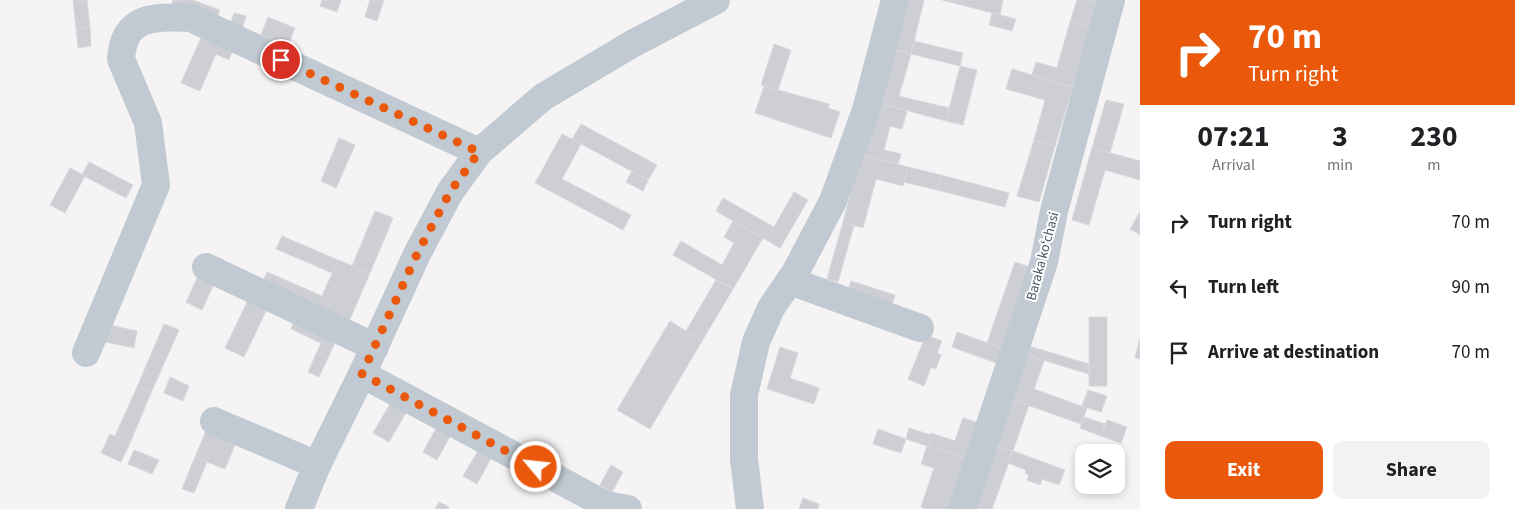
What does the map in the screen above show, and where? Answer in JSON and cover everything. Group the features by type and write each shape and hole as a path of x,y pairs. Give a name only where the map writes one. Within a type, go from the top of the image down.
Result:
{"street":[{"path":"86,353 156,185 148,123 121,59 122,49 148,0"},
{"path":"750,509 744,459 744,395 756,342 771,308 790,280 833,201 866,110 895,0"},
{"name":"Baraka koʻchasi","path":"962,509 1044,262 1054,211 1111,0"},
{"path":"299,509 317,465 427,235 450,192 479,152 543,98 705,2"},
{"path":"135,26 146,19 191,18 479,152"},
{"path":"206,267 375,347"},
{"path":"790,280 920,328"},
{"path":"362,374 606,505 628,509"},
{"path":"214,421 317,465"}],"building":[{"path":"73,0 87,0 90,27 76,28"},
{"path":"173,0 193,0 220,10 216,20 172,4"},
{"path":"322,0 341,0 337,12 320,6"},
{"path":"370,0 384,0 377,21 365,17"},
{"path":"902,0 924,0 911,54 889,48"},
{"path":"942,0 1003,0 1000,15"},
{"path":"1077,0 1098,0 1090,28 1070,22"},
{"path":"234,13 246,16 242,29 230,25"},
{"path":"992,13 1016,19 1012,31 989,25"},
{"path":"268,17 295,28 288,46 261,35"},
{"path":"1070,22 1090,28 1073,87 1032,75 1036,62 1057,68"},
{"path":"90,27 91,46 78,48 76,28"},
{"path":"203,33 234,46 229,60 216,54 200,91 181,83"},
{"path":"914,41 963,53 960,66 911,54"},
{"path":"774,44 791,50 778,90 761,85"},
{"path":"889,48 911,54 899,96 949,108 946,121 875,102"},
{"path":"960,66 977,70 963,125 946,121"},
{"path":"1012,69 1073,87 1055,146 1034,140 1045,100 1006,89"},
{"path":"764,86 829,104 828,108 840,112 831,138 755,113"},
{"path":"1106,100 1124,104 1110,153 1092,148"},
{"path":"875,102 907,111 902,129 890,126 884,150 901,154 898,164 861,155"},
{"path":"581,124 657,165 648,180 572,139"},
{"path":"562,134 581,144 562,179 631,215 623,230 535,183"},
{"path":"339,138 355,145 336,188 321,181"},
{"path":"1034,140 1055,146 1039,202 1017,196"},
{"path":"1092,148 1140,161 1140,180 1105,170 1089,225 1072,220"},
{"path":"861,155 908,167 903,186 876,179 863,228 843,222"},
{"path":"89,162 133,185 126,198 82,175"},
{"path":"908,167 941,175 937,190 904,182"},
{"path":"70,168 85,176 65,213 50,205"},
{"path":"632,171 648,180 643,191 626,182"},
{"path":"941,175 1009,193 1005,207 937,190"},
{"path":"794,192 808,200 780,248 716,211 723,198 774,227"},
{"path":"375,211 393,218 370,273 352,266"},
{"path":"1140,212 1140,235 1130,229"},
{"path":"733,221 763,238 733,289 673,255 681,241 722,265 734,243 724,237"},
{"path":"843,222 854,225 838,282 827,279"},
{"path":"282,236 338,260 332,273 276,249"},
{"path":"338,260 370,273 347,326 260,289 267,272 322,296"},
{"path":"1015,262 1032,268 1004,349 987,343"},
{"path":"199,274 215,282 202,310 186,302"},
{"path":"716,280 733,289 702,341 686,331"},
{"path":"851,281 895,295 890,312 846,298"},
{"path":"250,296 269,305 244,357 225,348"},
{"path":"1089,317 1107,317 1107,386 1089,386"},
{"path":"295,318 338,336 319,377 308,372 321,343 291,329"},
{"path":"670,321 702,341 650,429 617,410"},
{"path":"105,324 137,331 134,348 101,341"},
{"path":"164,324 179,330 151,393 137,387"},
{"path":"957,332 1004,349 999,364 952,347"},
{"path":"926,335 942,341 937,353 941,355 936,369 931,367 924,386 908,379"},
{"path":"1140,338 1140,359 1135,358"},
{"path":"1029,346 1089,364 1089,374 1026,355"},
{"path":"780,347 798,353 790,378 819,388 814,404 767,389"},
{"path":"1026,355 1044,361 1034,389 1087,408 1081,424 1010,399"},
{"path":"170,377 189,386 183,401 164,393"},
{"path":"137,387 151,393 130,443 115,436"},
{"path":"1088,390 1107,396 1101,412 1082,406"},
{"path":"1010,399 1029,405 1013,451 994,445"},
{"path":"391,402 407,411 389,442 373,433"},
{"path":"1084,417 1105,424 1101,436 1080,428"},
{"path":"963,418 979,423 967,459 927,446 931,433 955,441"},
{"path":"1107,420 1127,427 1121,443 1101,436"},
{"path":"439,423 453,431 437,460 423,452"},
{"path":"207,428 237,440 225,469 195,457"},
{"path":"909,428 931,435 927,446 906,439"},
{"path":"878,429 906,439 901,453 873,444"},
{"path":"110,434 130,443 121,462 101,453"},
{"path":"994,445 1013,451 992,509 971,509"},
{"path":"481,446 494,453 477,484 463,476"},
{"path":"927,446 967,459 950,509 928,509 921,507 934,468 921,464"},
{"path":"134,450 159,460 152,474 128,464"},
{"path":"1013,451 1065,470 1059,485 1042,479 1040,485 1027,480 1029,475 1025,473 1026,470 1008,463"},
{"path":"195,457 207,462 194,493 182,489"},
{"path":"611,465 623,472 612,492 600,485"},
{"path":"803,498 819,504 818,509 799,509"},
{"path":"439,502 449,507 448,509 435,509"}],"route":[{"path":"281,60 479,152 450,192 418,252 362,374 536,467"}]}
